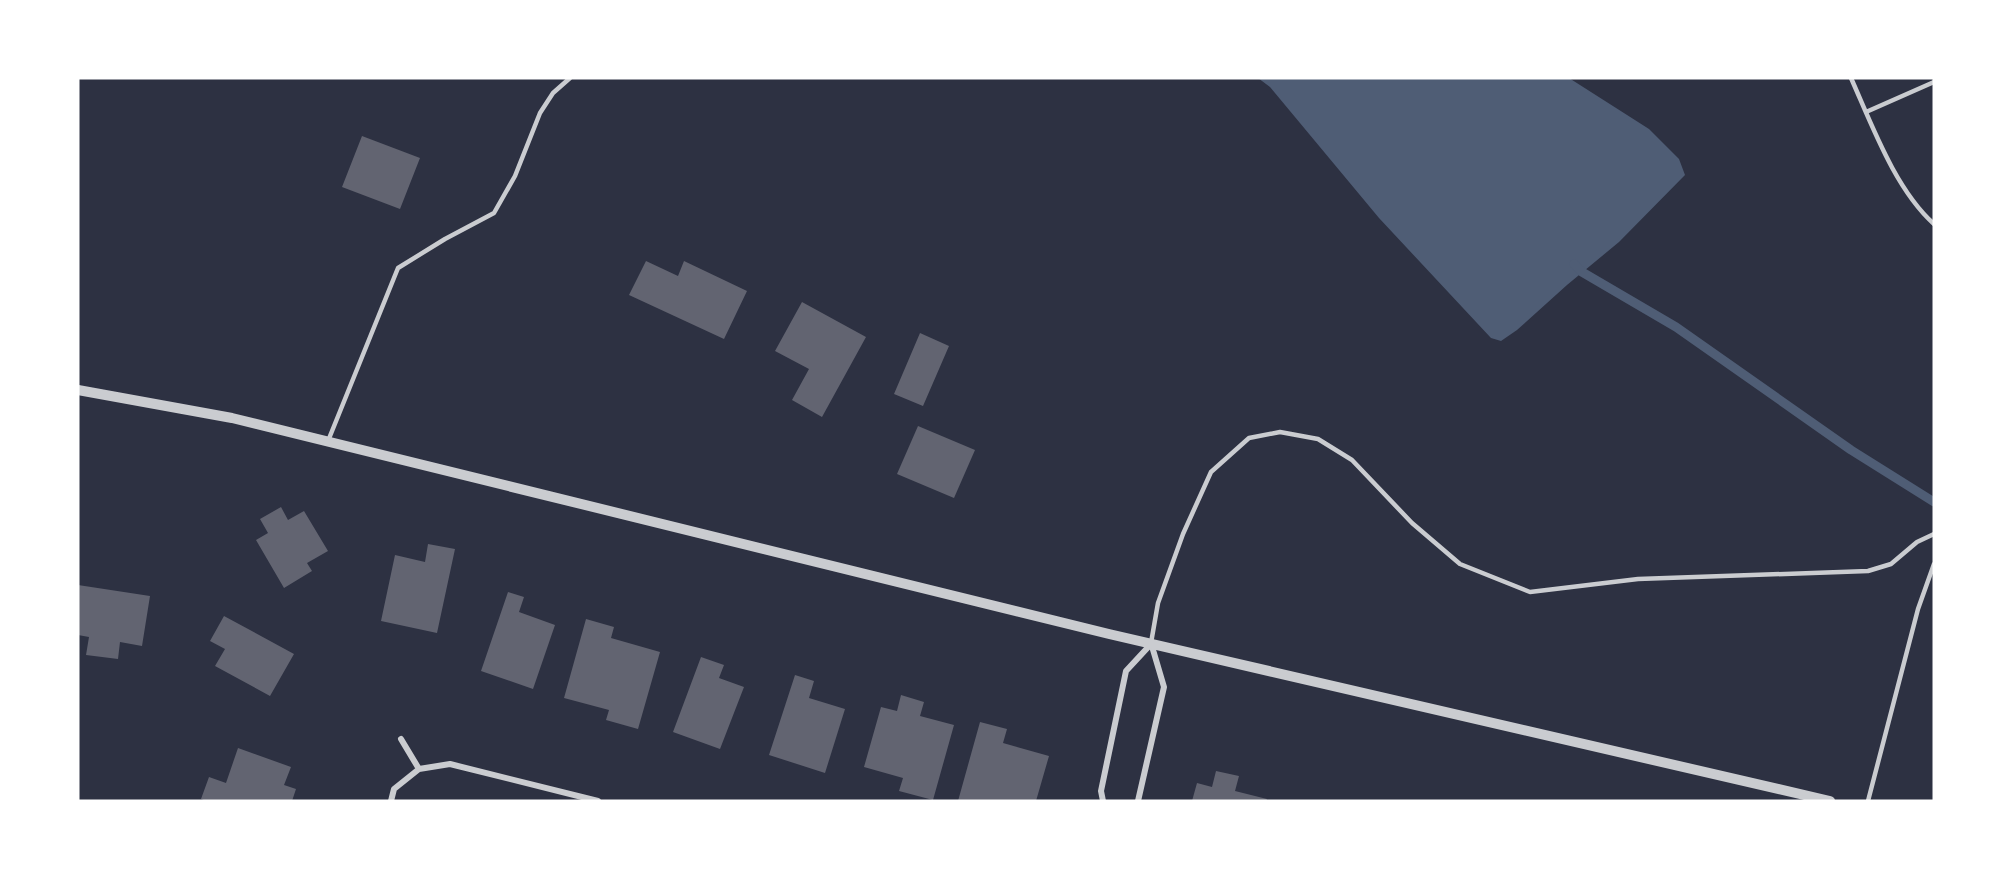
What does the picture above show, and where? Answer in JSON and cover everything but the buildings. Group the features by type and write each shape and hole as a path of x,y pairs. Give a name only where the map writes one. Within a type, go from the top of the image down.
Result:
{"street":[{"path":"78,390 232,418 1151,643 1830,801"},
{"path":"1103,801 1101,791 1126,671 1151,643"},
{"path":"1138,801 1164,687 1151,643"},
{"path":"401,739 418,769"},
{"path":"391,801 394,789 418,769 450,764 598,801"}],"lane":[{"path":"328,441 399,268 445,239 494,213 515,176 540,113 553,93 570,78"},
{"path":"1851,78 1889,159 1918,210 1934,224"},
{"path":"1866,112 1934,82"},
{"path":"1151,643 1158,603 1183,534 1211,472 1250,438 1280,432 1318,439 1352,460 1412,522 1460,564 1530,592 1638,579 1868,572 1891,564 1917,543 1934,534"},
{"path":"1868,801 1918,609 1934,564"}],"water":[{"path":"1258,78 1569,78 1649,129 1679,159 1685,175 1619,242 1517,330 1501,341 1491,338 1379,218 1270,87"}],"waterway":[{"path":"1574,264 1582,272 1676,327 1851,450 1934,502"}]}
